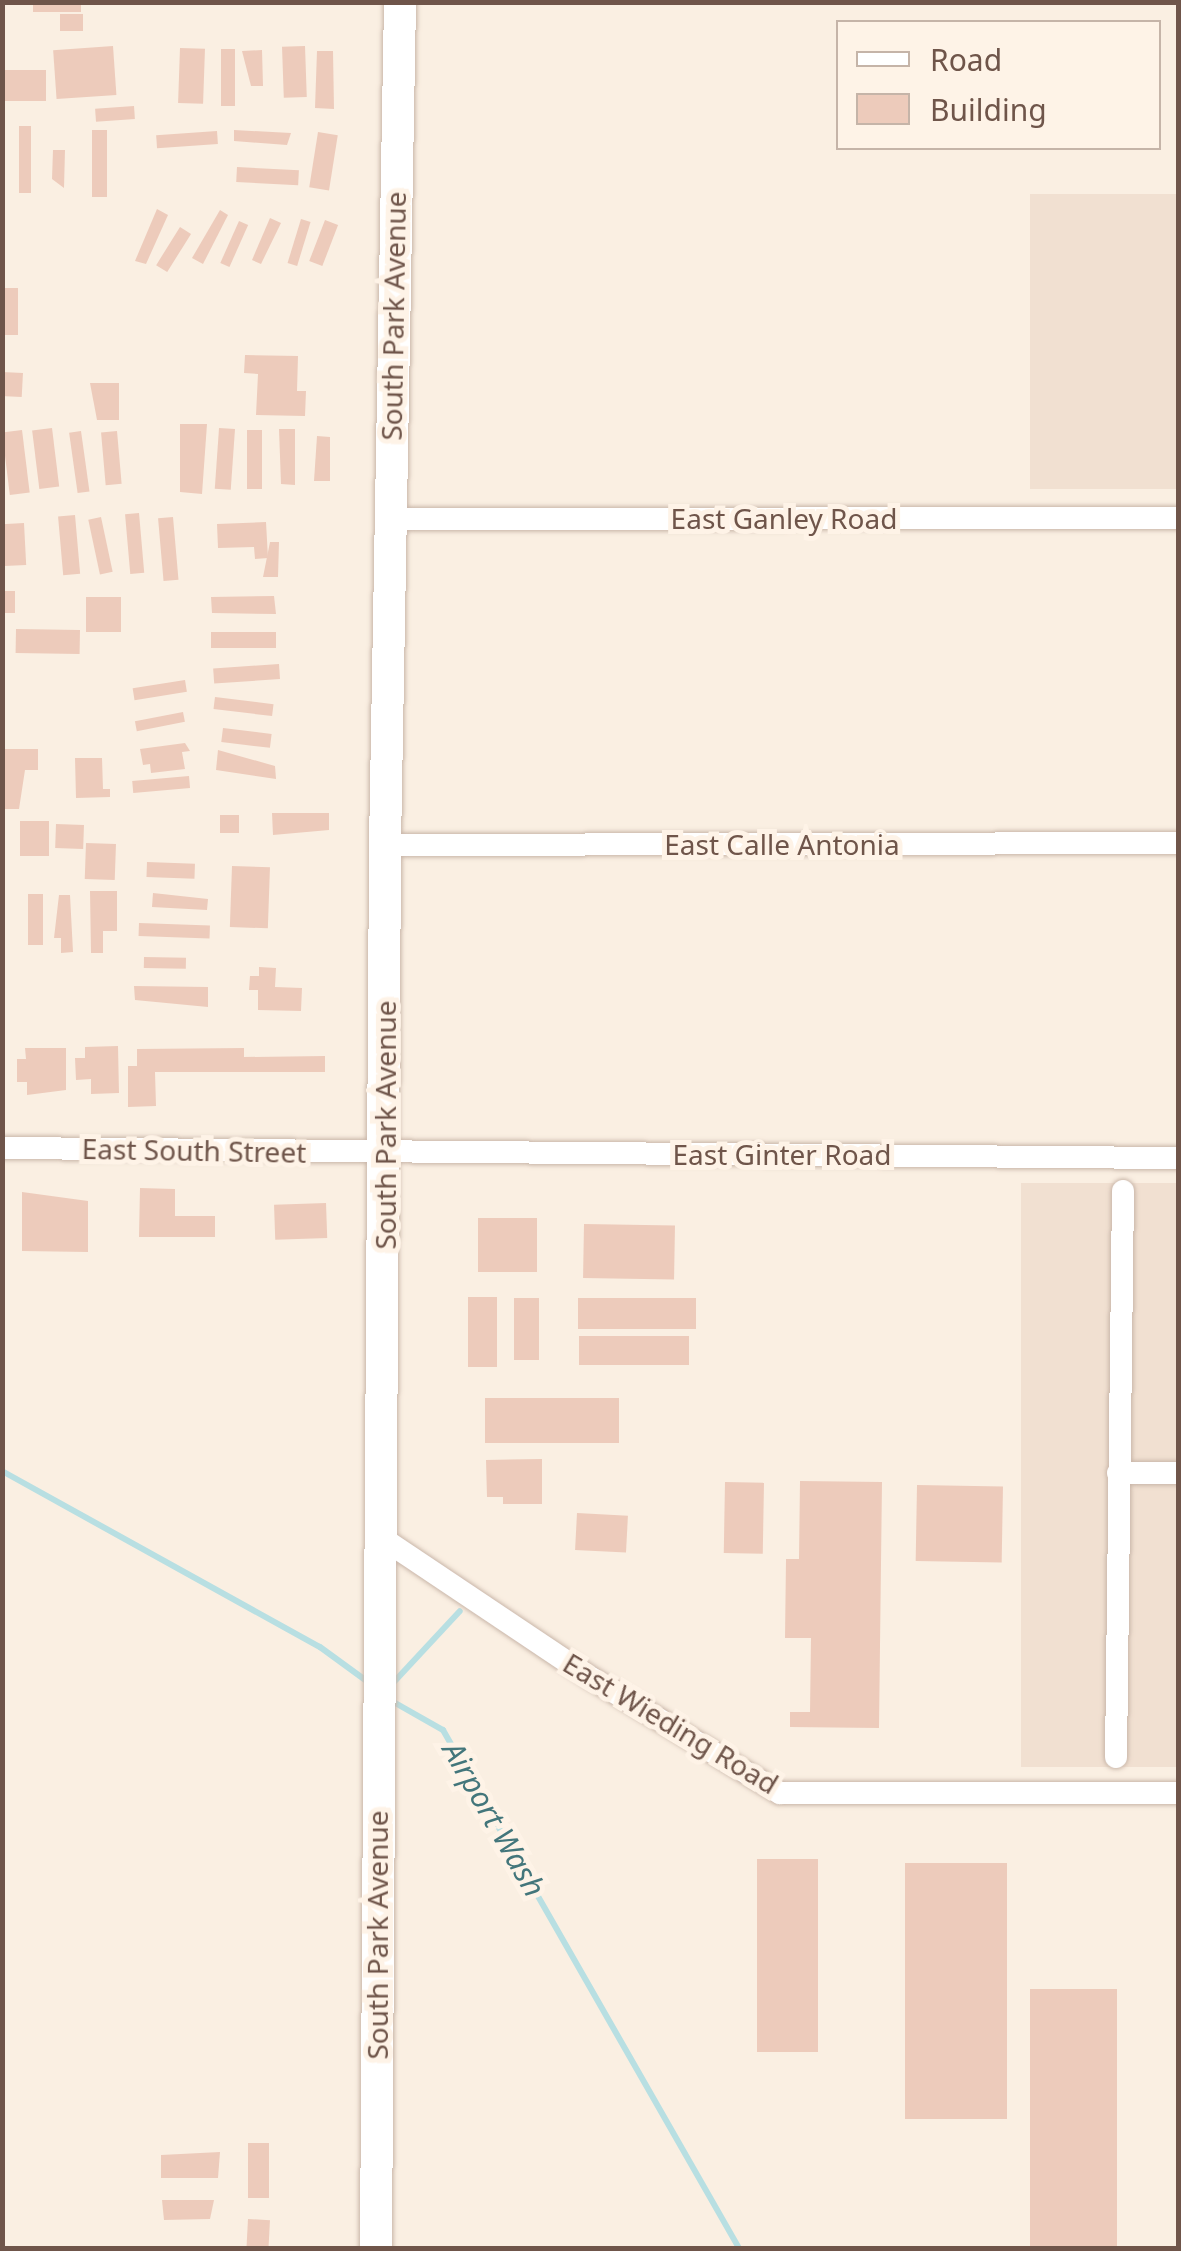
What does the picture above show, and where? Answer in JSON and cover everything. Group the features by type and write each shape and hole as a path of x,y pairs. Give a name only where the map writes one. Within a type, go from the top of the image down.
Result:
{"main road":[{"name":"South Park Avenue","path":"376,2248 385,845 400,2"}],"street":[{"name":"East Ganley Road","path":"389,519 1178,518"},
{"name":"East Calle Antonia","path":"385,845 1178,843"},
{"name":"East South Street","path":"2,1148 386,1152"},
{"name":"East Ginter Road","path":"386,1152 1178,1158"},
{"path":"1116,1758 1123,1191"},
{"path":"1118,1473 1178,1473"},
{"name":"East Wieding Road","path":"379,1536 593,1680 780,1793 1178,1793"}],"shaded area":[{"path":"1030,194 1178,194 1178,489 1030,489"},
{"path":"1021,1183 1178,1183 1178,1767 1021,1767"}],"building":[{"path":"33,2 81,2 81,12 33,12"},
{"path":"60,14 83,14 83,31 60,31"},
{"path":"113,46 116,95 57,99 53,50"},
{"path":"305,46 307,97 284,98 282,47"},
{"path":"180,48 205,49 203,104 178,103"},
{"path":"221,49 235,49 235,106 221,106"},
{"path":"262,50 263,86 251,86 242,51"},
{"path":"317,51 333,51 334,109 315,108"},
{"path":"2,70 46,70 46,101 2,101"},
{"path":"134,106 135,119 96,122 95,109"},
{"path":"19,126 31,126 31,193 19,193"},
{"path":"92,130 107,130 107,197 92,197"},
{"path":"234,130 291,133 287,145 234,141"},
{"path":"217,131 218,144 157,148 156,135"},
{"path":"318,132 338,135 329,190 309,187"},
{"path":"53,150 65,150 64,188 52,179"},
{"path":"237,167 299,170 298,185 236,182"},
{"path":"157,209 168,215 146,264 135,261"},
{"path":"220,210 228,215 203,264 192,258"},
{"path":"270,218 281,223 261,264 252,260"},
{"path":"301,219 311,222 297,266 288,263"},
{"path":"325,220 338,225 322,266 309,261"},
{"path":"239,221 248,225 229,267 220,263"},
{"path":"180,227 191,234 167,272 156,265"},
{"path":"2,288 18,288 18,335 2,335"},
{"path":"245,355 298,356 297,391 306,391 305,416 256,415 258,374 244,373"},
{"path":"2,372 23,373 22,397 2,396"},
{"path":"90,383 119,383 119,420 97,420"},
{"path":"180,424 207,424 202,494 180,492"},
{"path":"52,428 59,487 39,489 32,430"},
{"path":"219,428 235,429 231,490 215,489"},
{"path":"279,429 295,429 295,485 281,484"},
{"path":"22,430 30,493 10,495 2,432"},
{"path":"247,430 262,430 262,489 247,489"},
{"path":"81,431 89,491 78,493 69,433"},
{"path":"117,431 122,484 106,485 101,432"},
{"path":"317,436 330,437 330,481 314,481"},
{"path":"139,513 144,573 130,574 125,514"},
{"path":"75,515 80,574 63,575 58,516"},
{"path":"101,517 113,572 100,574 88,520"},
{"path":"173,517 178,580 164,581 158,518"},
{"path":"266,522 268,558 255,559 254,547 218,548 217,524"},
{"path":"24,523 26,565 4,566 2,524"},
{"path":"270,542 279,542 278,577 263,577"},
{"path":"2,591 15,591 15,613 2,613"},
{"path":"274,596 276,614 212,613 211,597"},
{"path":"86,597 121,597 121,632 86,632"},
{"path":"16,629 80,630 80,654 16,653"},
{"path":"211,632 276,632 276,648 211,648"},
{"path":"279,664 280,679 214,684 213,669"},
{"path":"185,680 187,692 135,700 133,688"},
{"path":"215,697 274,704 272,716 214,709"},
{"path":"183,712 185,722 137,731 135,721"},
{"path":"223,728 272,734 270,748 221,742"},
{"path":"185,743 190,751 182,752 185,769 151,773 150,764 143,765 140,749"},
{"path":"2,749 38,749 38,770 25,770 19,809 2,809"},
{"path":"218,750 275,766 276,779 216,770"},
{"path":"75,758 102,758 103,789 110,789 110,797 76,798"},
{"path":"189,776 190,788 133,793 132,781"},
{"path":"272,813 329,813 329,830 273,835"},
{"path":"220,815 239,815 239,833 220,833"},
{"path":"20,821 49,821 49,856 20,856"},
{"path":"56,824 84,825 83,849 55,848"},
{"path":"86,843 116,844 115,880 85,879"},
{"path":"147,862 195,864 194,879 146,877"},
{"path":"232,866 270,867 268,928 230,927"},
{"path":"90,891 117,891 117,931 103,931 103,953 91,953"},
{"path":"153,893 208,899 207,910 152,907"},
{"path":"28,894 43,894 43,945 28,945"},
{"path":"59,895 70,895 73,952 61,953 61,938 54,938"},
{"path":"139,923 210,925 210,938 139,936"},
{"path":"144,957 186,958 186,969 144,968"},
{"path":"259,967 276,968 275,987 302,988 301,1011 258,1010 258,990 249,990 250,976 259,976"},
{"path":"134,986 208,987 208,1007 135,1000"},
{"path":"118,1046 119,1093 91,1094 91,1079 76,1080 75,1058 85,1058 85,1047"},
{"path":"25,1048 66,1048 66,1090 27,1095 27,1082 17,1082 17,1059 26,1059"},
{"path":"244,1048 244,1057 325,1056 325,1072 155,1072 156,1106 128,1107 128,1066 137,1066 137,1049"},
{"path":"140,1188 175,1189 175,1216 215,1216 215,1237 139,1237"},
{"path":"22,1192 88,1201 88,1252 22,1251"},
{"path":"326,1203 327,1238 275,1240 274,1205"},
{"path":"478,1218 537,1218 537,1272 478,1272"},
{"path":"584,1224 675,1226 674,1280 583,1278"},
{"path":"468,1297 497,1297 497,1367 468,1367"},
{"path":"514,1298 539,1298 539,1360 514,1360"},
{"path":"578,1298 696,1298 696,1329 578,1329"},
{"path":"579,1336 689,1336 689,1365 579,1365"},
{"path":"485,1398 619,1398 619,1443 485,1443"},
{"path":"542,1459 542,1504 503,1504 503,1497 487,1497 486,1460"},
{"path":"800,1481 882,1482 879,1728 790,1727 790,1712 810,1712 811,1638 785,1638 786,1559 799,1559"},
{"path":"725,1482 764,1483 763,1554 724,1553"},
{"path":"917,1485 1003,1487 1002,1562 916,1561"},
{"path":"577,1513 628,1516 626,1553 575,1550"},
{"path":"757,1859 818,1859 818,2052 757,2052"},
{"path":"905,1863 1007,1863 1007,2119 905,2119"},
{"path":"1030,1989 1117,1989 1117,2248 1030,2248"},
{"path":"248,2143 269,2143 269,2198 248,2198"},
{"path":"220,2152 218,2178 161,2178 161,2155"},
{"path":"162,2200 214,2200 210,2219 164,2220"},
{"path":"248,2219 270,2220 269,2248 246,2248"}],"waterway":[{"name":"Airport Wash","path":"2,1471 320,1647 368,1682"},
{"path":"393,1683 460,1611"},
{"name":"Airport Wash","path":"390,1700 443,1730 739,2248"}]}
